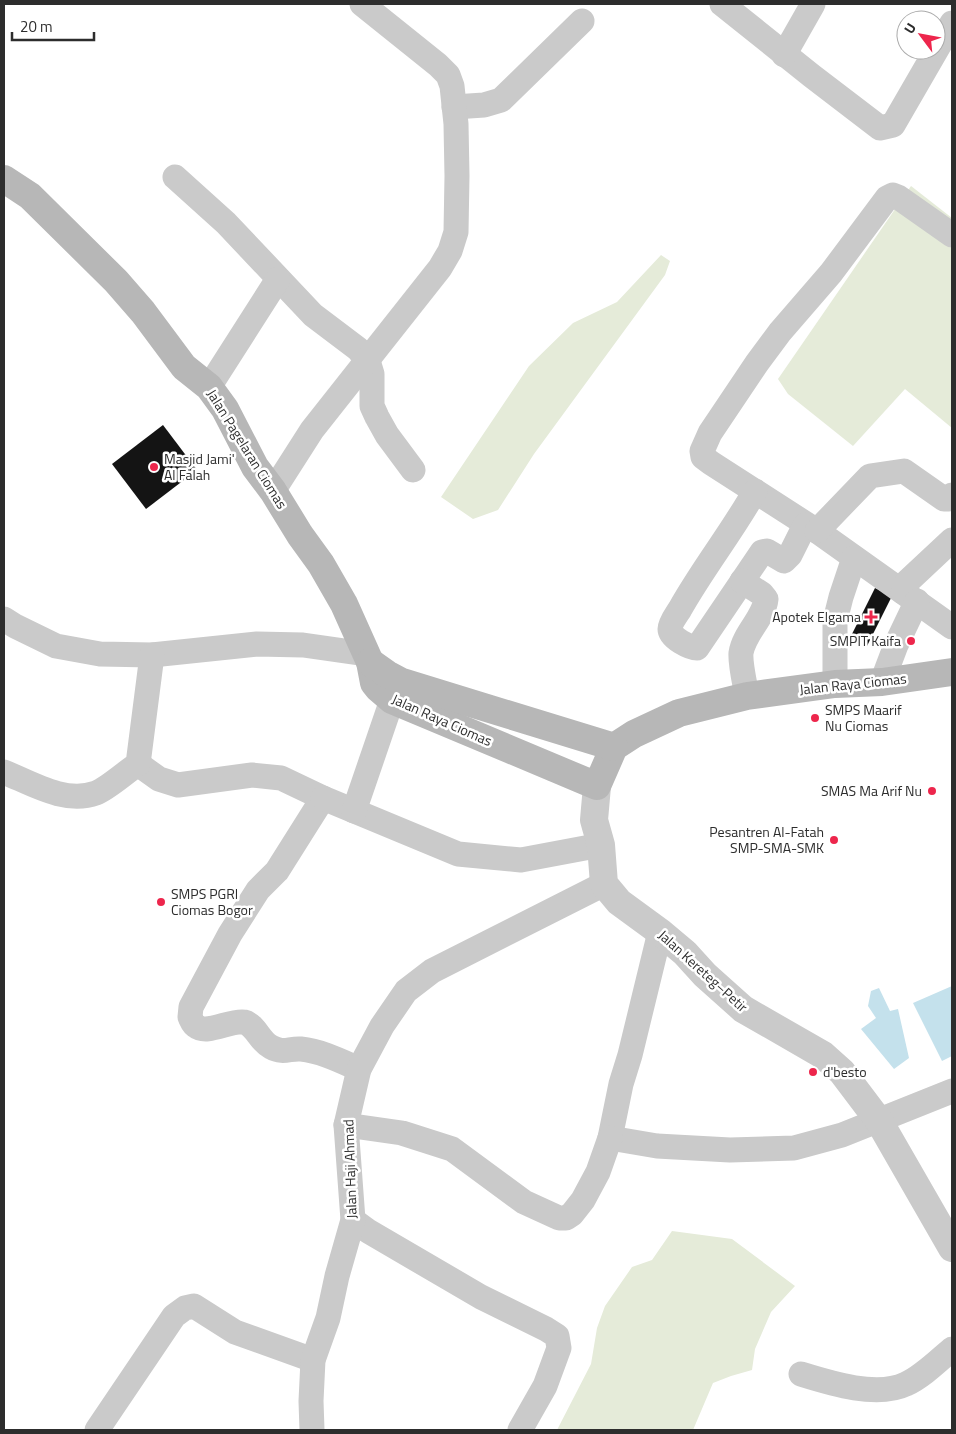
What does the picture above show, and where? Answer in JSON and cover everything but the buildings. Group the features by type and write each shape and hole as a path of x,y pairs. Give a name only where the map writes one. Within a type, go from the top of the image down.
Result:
{"main road":[{"name":"Jalan Pagelaran Ciomas","path":"4,179 30,196 116,281 143,312 184,367 209,387 225,410 255,467 321,564 344,604 368,658"},
{"name":"Jalan Raya Ciomas","path":"368,658 374,682 392,700 597,786"},
{"name":"Jalan Raya Ciomas","path":"368,658 387,674 402,682 614,748 634,734 679,713 747,696 836,684 882,682 952,672"},
{"path":"597,786 614,748"}],"street":[{"path":"273,491 312,430 440,268 450,251 456,232 457,176 454,107 452,86 448,75 362,4"},
{"path":"722,4 784,55 880,128 893,125 952,23"},
{"path":"784,55 813,4"},
{"path":"454,107 484,105 501,100 582,21"},
{"path":"175,177 226,223 313,315 358,349 368,361 372,374 372,406 387,435 413,470"},
{"path":"952,234 898,197 893,195 887,198 831,273 780,332 757,363 710,433 702,451 703,457 711,463 811,528 952,626"},
{"path":"209,387 278,280"},
{"path":"755,491 699,577 670,628 670,632 674,636 693,648 697,648 762,552 767,551 784,561 811,528 870,476 904,470 944,499 952,495"},
{"path":"882,682 896,644 910,596 908,582 952,540"},
{"path":"836,684 835,621 854,558"},
{"path":"742,580 766,599 764,607 745,641 741,654 747,696"},
{"path":"4,619 56,646 100,654 152,655 257,644 303,645 368,658"},
{"path":"4,772 58,794 76,797 98,793 138,764 152,655"},
{"path":"354,811 392,700"},
{"path":"138,764 159,779 178,785 252,775 281,778 323,798 458,854 521,860 600,845"},
{"path":"597,786 594,820 600,845 604,884"},
{"path":"323,798 280,866 258,890 230,934 191,1007 190,1017 196,1026 204,1030 237,1022 246,1022 256,1030 262,1041 283,1052 300,1049 333,1057 359,1069"},
{"name":"Jalan Haji Ahmad","path":"312,1430 313,1360 328,1318 337,1276 353,1220 346,1125 359,1069 382,1026 406,991 432,971 604,884"},
{"name":"Jalan Kereteg–Petir","path":"604,884 618,902 660,932 685,953 743,1009 767,1024 797,1038 823,1055 842,1072 879,1120 952,1248"},
{"path":"346,1125 402,1133 452,1149 524,1202 559,1218 566,1218 572,1214 583,1200 598,1172 610,1138 621,1084 630,1055 660,932"},
{"path":"610,1138 666,1147 730,1150 794,1148 842,1135 952,1090"},
{"path":"353,1220 481,1297 557,1336 559,1348 545,1386 520,1430"},
{"path":"97,1430 174,1316 185,1308 194,1306 235,1332 313,1360"},
{"path":"801,1374 843,1387 872,1389 896,1387 906,1384 952,1349"}],"green space":[{"path":"911,186 952,218 952,428 905,389 853,446 788,394 778,379"},
{"path":"661,255 670,261 665,275 534,454 498,510 473,519 441,497 529,366 573,323 617,302"},
{"path":"672,1231 732,1239 795,1286 771,1312 755,1349 752,1370 713,1383 693,1430 557,1430 591,1364 597,1328 605,1306 632,1267 652,1260"}],"water":[{"path":"952,986 952,1056 942,1061 913,1003"},
{"path":"879,988 890,1011 898,1009 909,1058 894,1069 861,1029 876,1018 868,1006 871,991"}],"place":[{"name":"Masjid Jami' Al Falah","path":"154,467"},
{"name":"Apotek Elgama","path":"871,617"},
{"name":"SMPIT Kaifa","path":"911,641"},
{"name":"SMPS Maarif Nu Ciomas","path":"815,718"},
{"name":"SMAS Ma Arif Nu","path":"932,791"},
{"name":"Pesantren Al-Fatah SMP-SMA-SMK","path":"834,840"},
{"name":"SMPS PGRI Ciomas Bogor","path":"161,902"},
{"name":"d'besto","path":"813,1072"}]}
